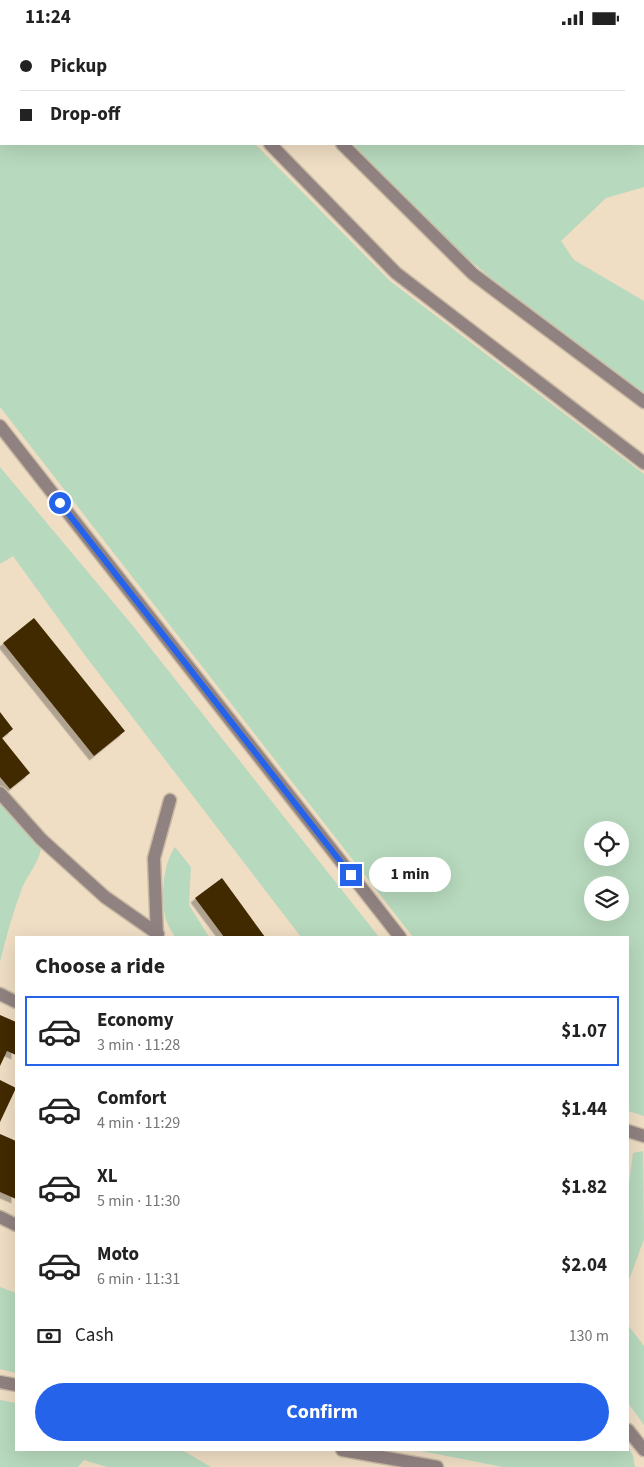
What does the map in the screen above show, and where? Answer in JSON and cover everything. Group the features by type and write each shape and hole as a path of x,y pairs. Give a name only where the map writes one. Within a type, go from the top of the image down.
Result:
{"street":[{"path":"271,145 396,273 644,463"},
{"path":"343,145 473,274 644,402"},
{"path":"0,426 399,936"},
{"path":"0,793 41,839 104,897 157,936"},
{"path":"157,936 154,858 170,800"},
{"path":"0,994 15,1002"},
{"path":"629,1131 644,1137"},
{"path":"0,1217 15,1224"},
{"path":"0,1382 15,1385"},
{"path":"629,1431 644,1450"},
{"path":"348,1451 437,1467"}],"green space":[{"path":"0,145 256,145 390,281 644,474 644,1116 629,1111 629,936 412,936 0,407"},
{"path":"354,145 644,145 644,187 606,198 561,241 574,260 644,301 644,393 491,278 445,239"},
{"path":"0,467 133,626 378,936 300,936 84,654 13,556 0,564"},
{"path":"0,804 41,849 38,859 24,883 0,962"},
{"path":"175,847 191,867 189,905 208,936 174,936 167,922 164,912 163,892 165,872"},
{"path":"643,1151 644,1239 629,1280 629,1183 633,1153"},
{"path":"0,1287 15,1293 15,1373 0,1369"},
{"path":"629,1326 644,1346 644,1425 629,1404"},
{"path":"0,1400 15,1403 15,1451 184,1451 211,1467 107,1467 84,1460 78,1467 0,1467"},
{"path":"629,1448 635,1467 503,1467 421,1451 629,1451"}],"building":[{"path":"34,618 125,731 94,756 3,643"},
{"path":"0,712 13,729 2,738 30,773 10,789 0,777"},
{"path":"222,878 264,936 223,936 195,898"},
{"path":"0,1015 15,1022 15,1055 7,1051 0,1066"},
{"path":"0,1080 15,1088 15,1090 0,1122"},
{"path":"0,1134 15,1141 15,1199 0,1192"}],"route":[{"path":"60,503 145,609 351,875"}]}
